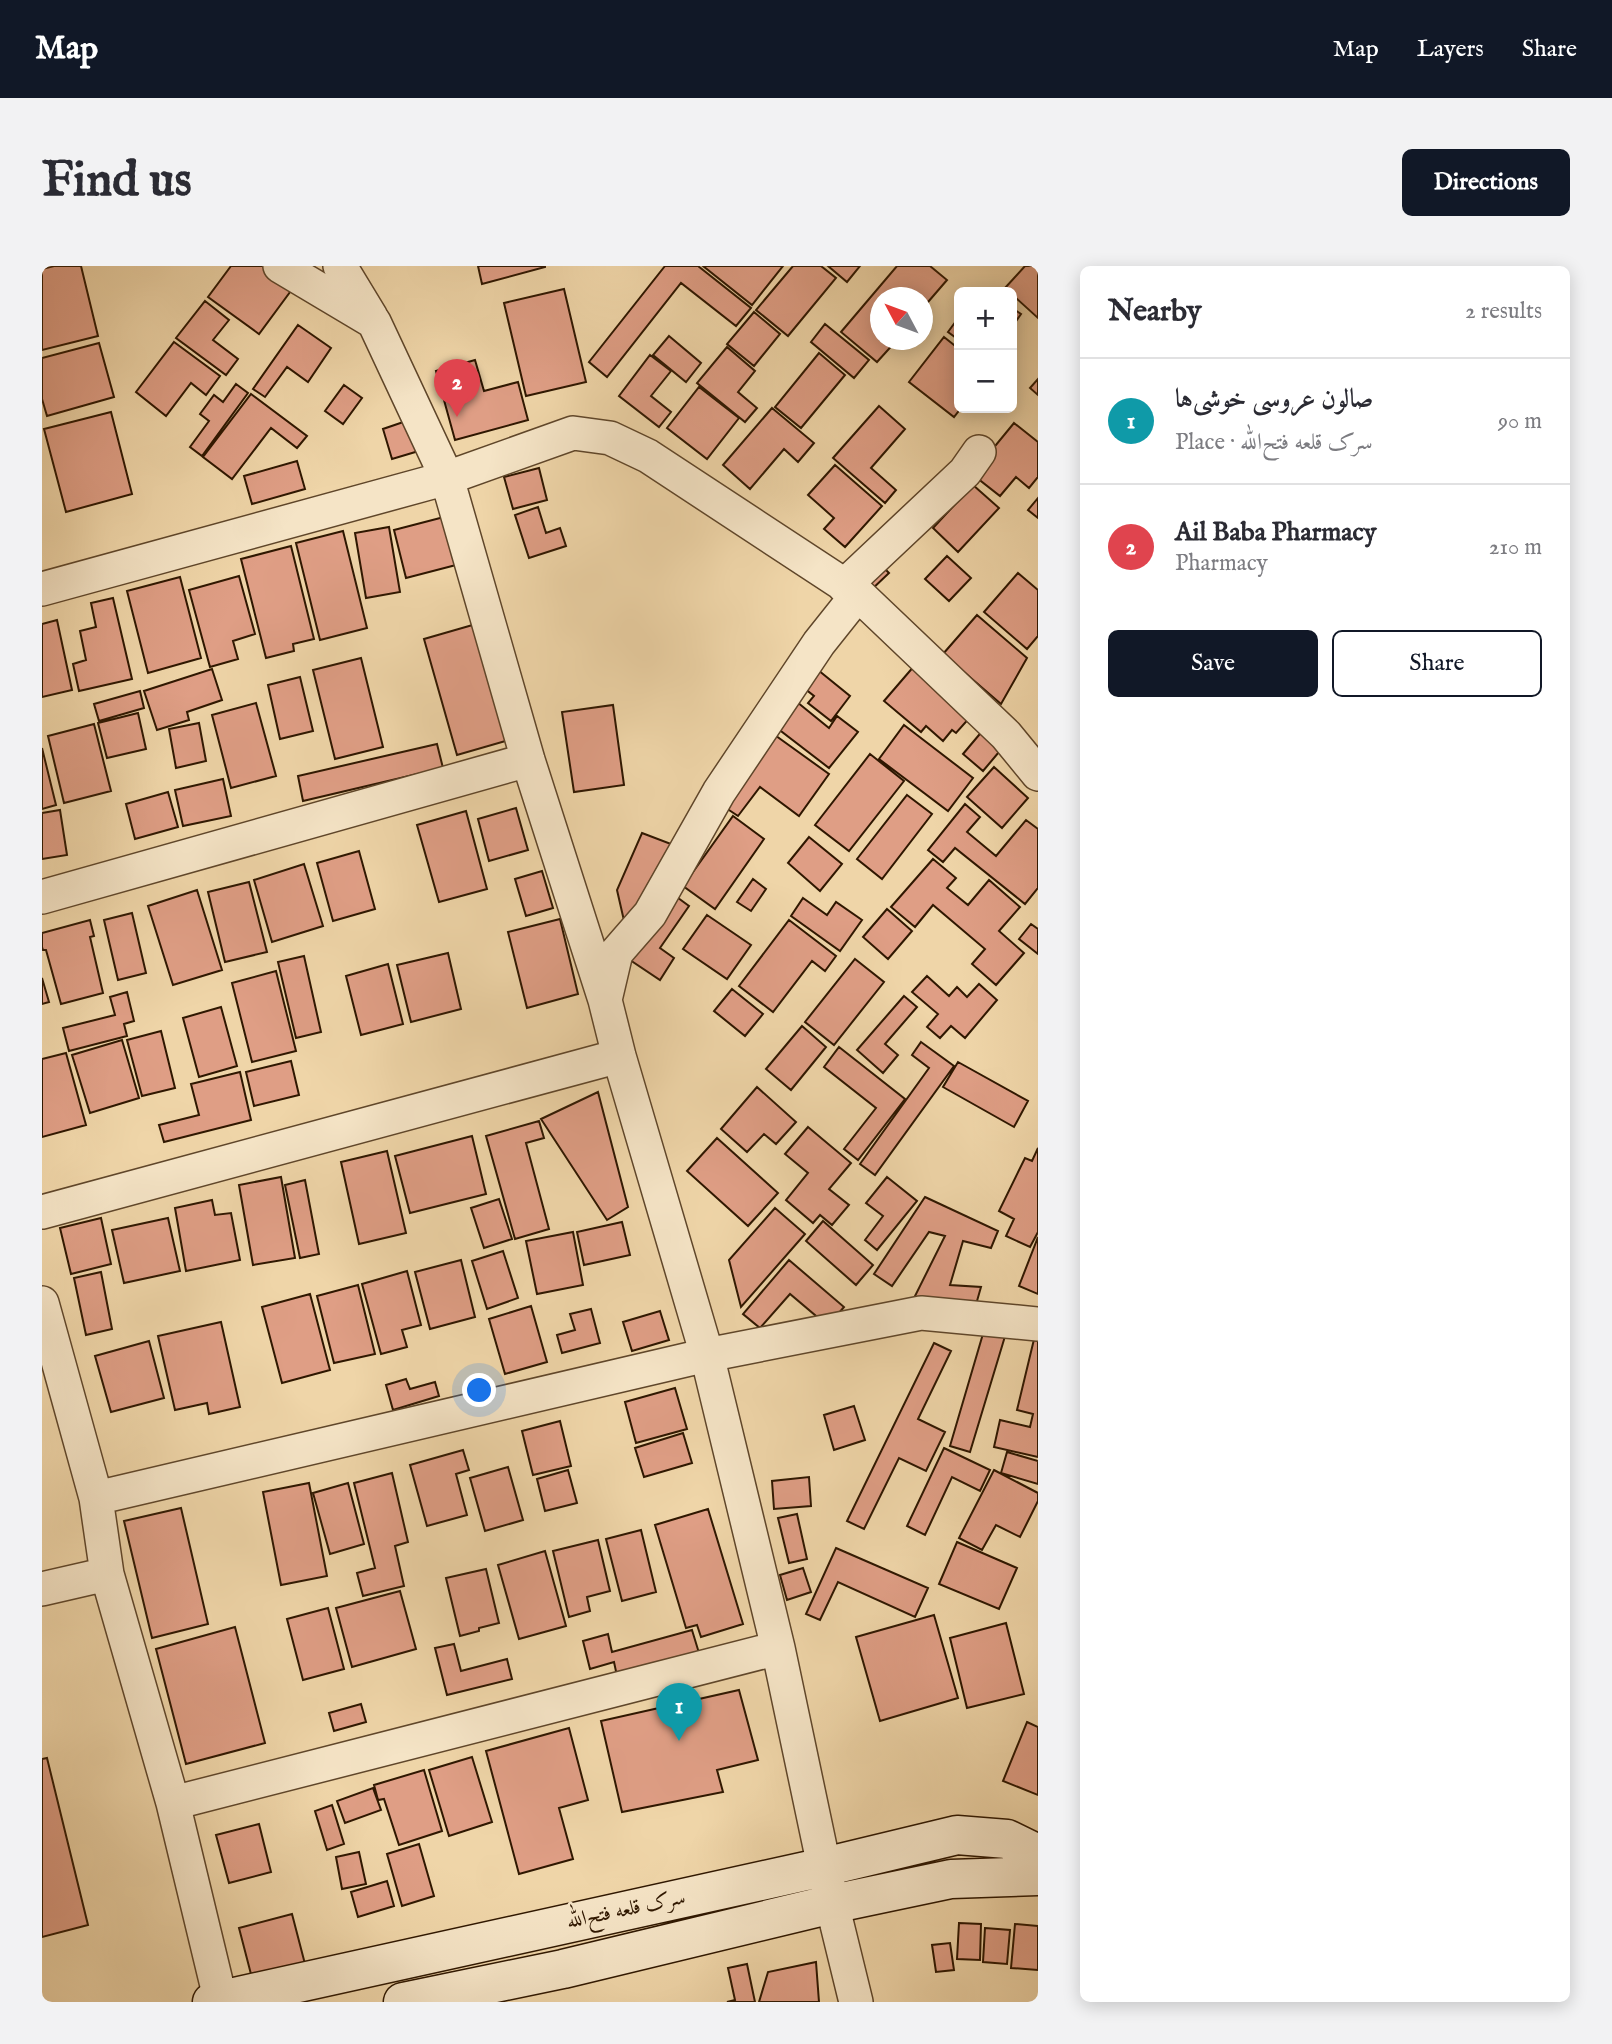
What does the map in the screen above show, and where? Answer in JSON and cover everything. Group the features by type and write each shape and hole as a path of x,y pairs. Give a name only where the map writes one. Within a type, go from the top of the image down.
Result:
{"main road":[{"name":"سرک قلعه فتح‌الله","path":"218,2001 957,1835 1007,1839 1038,1854"},
{"name":"سرک قلعه فتح‌الله","path":"403,2002 563,1969 951,1879 1038,1876"}],"street":[{"path":"280,266 374,322"},
{"path":"340,266 374,322 447,478 528,760 605,1000 707,1355 778,1648 832,1905 856,2002"},
{"path":"42,589 447,478 573,433 610,438 649,456 851,590 1006,735 1038,775"},
{"path":"605,1000 616,953 650,914 719,792 819,643 851,590 965,472 979,452"},
{"path":"42,897 528,760"},
{"path":"42,1212 619,1056"},
{"path":"42,1303 96,1498 107,1574 173,1803 218,2001"},
{"path":"96,1498 707,1355 921,1312 1038,1324"},
{"path":"42,1588 107,1574"},
{"path":"173,1803 778,1648"}],"building":[{"path":"81,266 98,336 42,350 42,269"},
{"path":"231,266 263,266 293,288 259,334 208,297"},
{"path":"478,266 545,266 545,267 482,284"},
{"path":"665,266 698,266 751,308 736,326 681,283 607,377 589,362"},
{"path":"703,266 783,266 752,305"},
{"path":"793,266 821,266 836,278 788,336 756,310"},
{"path":"828,266 860,266 847,282"},
{"path":"897,266 930,266 947,280 933,296 933,287 879,287"},
{"path":"1025,266 1038,266 1038,318 1017,299 1017,287 1006,287"},
{"path":"564,289 586,382 526,396 504,303"},
{"path":"870,298 870,350 888,350 877,362 841,332"},
{"path":"205,301 229,320 213,340 238,359 226,375 176,338"},
{"path":"754,312 780,334 754,366 727,344"},
{"path":"825,324 869,360 854,378 811,342"},
{"path":"954,324 954,336 948,332"},
{"path":"298,325 331,348 308,382 287,367 265,397 253,389"},
{"path":"669,336 701,363 686,382 653,355"},
{"path":"944,337 954,345 954,413 957,413 954,417 909,382"},
{"path":"174,342 220,376 206,395 191,383 166,416 136,392"},
{"path":"99,343 114,397 47,416 42,399 42,358"},
{"path":"727,347 755,371 738,392 757,408 745,422 697,383"},
{"path":"819,353 845,375 801,428 775,407"},
{"path":"650,355 671,371 651,396 671,412 659,427 619,396"},
{"path":"475,360 484,391 518,382 528,420 455,440 436,371"},
{"path":"1038,379 1038,395 1030,388"},
{"path":"236,384 248,393 202,456 190,447 209,421 200,414 214,395 223,402"},
{"path":"344,385 362,398 343,424 325,411"},
{"path":"699,387 739,418 707,459 667,428"},
{"path":"251,394 307,436 297,448 271,428 232,479 203,457"},
{"path":"879,406 905,429 871,468 896,490 885,503 833,458"},
{"path":"772,408 814,443 798,462 784,449 750,489 723,465"},
{"path":"111,412 132,494 66,512 44,429"},
{"path":"412,419 422,450 392,459 383,429"},
{"path":"1014,423 1038,442 1038,477 1029,488 1016,477 1000,496 972,474"},
{"path":"297,461 305,489 252,504 244,476"},
{"path":"835,465 882,506 845,547 824,529 834,518 808,495"},
{"path":"539,468 547,500 513,509 504,477"},
{"path":"973,485 999,508 958,552 933,528"},
{"path":"1038,498 1038,518 1028,510"},
{"path":"538,507 546,533 560,528 566,546 529,558 515,515"},
{"path":"444,517 456,565 406,578 394,530"},
{"path":"389,527 400,592 366,598 355,533"},
{"path":"343,531 367,628 320,640 296,543"},
{"path":"291,546 314,639 293,644 294,651 266,658 241,559"},
{"path":"947,556 971,578 949,601 925,579"},
{"path":"876,560 889,573 869,592 857,579"},
{"path":"1018,573 1038,590 1038,636 1027,649 984,612"},
{"path":"239,576 255,634 233,641 238,659 210,667 189,590"},
{"path":"180,577 201,658 148,673 127,591"},
{"path":"113,598 132,679 79,691 73,664 86,660 80,631 96,627 91,603"},
{"path":"977,615 1027,658 1001,704 943,654"},
{"path":"57,620 72,690 42,697 42,624"},
{"path":"476,624 509,740 457,755 424,639"},
{"path":"361,658 383,747 335,759 313,670"},
{"path":"915,665 972,715 956,733 952,730 943,741 926,726 921,732 884,701"},
{"path":"212,669 222,700 187,712 189,720 157,730 144,691"},
{"path":"818,670 850,696 831,721 808,703 814,696 804,688"},
{"path":"300,677 313,731 280,739 268,685"},
{"path":"140,691 144,708 99,721 94,704"},
{"path":"797,702 829,728 837,716 858,732 829,768 777,728"},
{"path":"256,703 276,776 231,788 212,715"},
{"path":"613,705 624,785 574,792 562,712"},
{"path":"138,713 146,749 107,758 98,723"},
{"path":"199,723 206,761 176,768 169,729"},
{"path":"94,724 111,791 64,803 48,736"},
{"path":"904,725 973,778 948,811 879,759"},
{"path":"984,729 1004,746 983,771 963,754"},
{"path":"772,733 829,774 799,816 760,787 738,816 720,804"},
{"path":"437,744 443,768 303,801 298,776"},
{"path":"42,748 56,805 42,809"},
{"path":"870,754 904,781 849,851 815,825"},
{"path":"994,767 1028,798 1002,828 967,797"},
{"path":"223,779 231,816 183,826 175,790"},
{"path":"168,792 178,827 135,839 126,804"},
{"path":"907,795 932,814 882,879 857,859"},
{"path":"965,804 980,817 967,832 996,856 1026,820 1038,829 1038,888 1025,904 955,848 943,862 928,850"},
{"path":"516,808 528,850 489,861 478,819"},
{"path":"60,810 67,855 42,859 42,813"},
{"path":"466,811 487,889 439,902 417,825"},
{"path":"733,816 764,839 715,909 683,886"},
{"path":"642,833 671,844 625,925 617,890"},
{"path":"809,837 842,864 820,891 788,863"},
{"path":"359,851 375,909 333,921 317,863"},
{"path":"933,859 956,878 947,888 968,905 989,880 1020,907 999,931 1024,953 996,985 972,964 985,949 933,905 915,927 891,907"},
{"path":"304,864 323,926 272,942 254,880"},
{"path":"542,871 553,908 526,916 515,879"},
{"path":"753,879 766,889 751,911 737,902"},
{"path":"249,882 267,952 225,962 208,892"},
{"path":"197,890 222,970 173,985 148,906"},
{"path":"674,895 689,906 660,948 674,958 660,980 630,960"},
{"path":"803,898 827,915 836,902 862,920 840,951 791,916"},
{"path":"887,909 912,931 888,959 863,937"},
{"path":"132,913 146,973 118,980 104,920"},
{"path":"707,915 751,945 727,979 683,949"},
{"path":"560,919 578,994 527,1008 508,932"},
{"path":"90,920 94,936 90,937 103,993 61,1004 46,950 42,947 42,933"},
{"path":"789,920 836,956 825,971 812,961 773,1012 739,986"},
{"path":"1031,924 1038,929 1038,954 1019,939"},
{"path":"448,953 461,1009 411,1022 397,965"},
{"path":"304,956 321,1032 296,1038 278,962"},
{"path":"855,959 884,982 834,1045 805,1022"},
{"path":"388,964 403,1024 361,1035 346,976"},
{"path":"276,971 296,1051 252,1062 232,983"},
{"path":"927,976 949,996 957,987 967,997 979,984 997,1000 965,1038 951,1026 940,1038 927,1027 938,1014 912,992"},
{"path":"42,978 49,1002 42,1004"},
{"path":"732,989 763,1014 745,1036 714,1011"},
{"path":"127,992 134,1021 124,1024 127,1036 69,1051 63,1028 115,1015 110,997"},
{"path":"904,996 917,1007 885,1044 898,1055 883,1073 857,1050"},
{"path":"221,1007 237,1066 199,1077 183,1018"},
{"path":"802,1026 826,1047 791,1090 766,1069"},
{"path":"161,1031 175,1088 142,1096 127,1040"},
{"path":"122,1040 139,1098 90,1113 72,1055"},
{"path":"921,1042 954,1066 875,1175 860,1164 929,1068 912,1055"},
{"path":"839,1047 905,1099 858,1160 844,1149 876,1108 824,1067"},
{"path":"66,1053 86,1125 42,1137 42,1059"},
{"path":"291,1061 299,1095 254,1106 246,1072"},
{"path":"958,1062 1028,1101 1014,1127 943,1087"},
{"path":"240,1072 251,1120 164,1142 159,1125 199,1115 191,1084"},
{"path":"757,1087 796,1122 776,1144 764,1134 747,1152 721,1129"},
{"path":"598,1092 628,1207 607,1220 541,1119"},
{"path":"539,1121 544,1138 526,1143 549,1229 515,1239 486,1136"},
{"path":"808,1127 851,1163 829,1189 849,1205 832,1225 820,1215 813,1223 786,1200 808,1173 785,1154"},
{"path":"472,1136 486,1194 410,1213 395,1156"},
{"path":"717,1138 778,1193 748,1226 687,1171"},
{"path":"1038,1148 1038,1232 1030,1247 1006,1236 1014,1219 999,1211 1025,1158 1032,1161"},
{"path":"387,1151 406,1233 359,1244 341,1162"},
{"path":"281,1177 295,1258 253,1265 239,1185"},
{"path":"887,1177 917,1201 877,1250 865,1240 883,1216 866,1203"},
{"path":"305,1180 319,1254 300,1258 285,1185"},
{"path":"925,1197 998,1231 991,1248 963,1241 950,1285 981,1287 975,1308 911,1304 945,1236 929,1232 892,1286 874,1274"},
{"path":"499,1199 512,1239 484,1248 471,1208"},
{"path":"212,1200 215,1215 231,1213 240,1260 186,1271 175,1208"},
{"path":"775,1208 805,1234 741,1307 729,1260"},
{"path":"101,1218 111,1264 71,1274 60,1228"},
{"path":"168,1218 180,1271 124,1283 112,1230"},
{"path":"823,1221 873,1265 856,1285 806,1241"},
{"path":"622,1222 630,1255 584,1265 577,1232"},
{"path":"573,1232 583,1285 537,1294 526,1241"},
{"path":"1038,1237 1038,1294 1019,1286"},
{"path":"503,1251 518,1298 487,1309 472,1261"},
{"path":"461,1260 475,1317 430,1329 415,1272"},
{"path":"789,1260 844,1307 828,1326 790,1294 760,1328 743,1314"},
{"path":"407,1271 421,1325 402,1330 407,1347 381,1354 362,1284"},
{"path":"101,1272 112,1329 86,1335 74,1278"},
{"path":"358,1285 375,1354 334,1363 317,1296"},
{"path":"310,1294 330,1370 282,1383 262,1307"},
{"path":"531,1306 547,1362 505,1374 489,1319"},
{"path":"591,1309 600,1343 562,1353 557,1335 575,1330 570,1314"},
{"path":"660,1311 669,1340 632,1351 623,1322"},
{"path":"221,1322 240,1407 209,1414 207,1403 175,1410 158,1336"},
{"path":"985,1327 1006,1333 970,1452 950,1446"},
{"path":"1036,1331 1038,1457 994,1447 1000,1420 1030,1427 1033,1414 1017,1410"},
{"path":"149,1341 164,1398 111,1412 95,1356"},
{"path":"934,1343 951,1351 918,1419 945,1432 926,1471 899,1458 864,1529 847,1521"},
{"path":"406,1379 410,1389 435,1382 439,1396 393,1410 386,1385"},
{"path":"675,1388 687,1429 636,1443 625,1402"},
{"path":"854,1406 865,1440 834,1450 824,1415"},
{"path":"560,1421 571,1466 533,1475 522,1431"},
{"path":"683,1433 692,1463 644,1477 635,1448"},
{"path":"944,1448 990,1470 980,1491 952,1477 925,1535 907,1526"},
{"path":"463,1450 469,1470 456,1474 467,1515 427,1526 410,1465"},
{"path":"1007,1452 1038,1461 1038,1484 1001,1473"},
{"path":"508,1467 523,1520 485,1531 470,1478"},
{"path":"568,1470 577,1503 545,1511 537,1479"},
{"path":"994,1470 1038,1493 1038,1501 1020,1537 996,1525 982,1550 959,1538"},
{"path":"392,1473 408,1542 395,1546 404,1586 363,1596 357,1573 375,1568 354,1483"},
{"path":"809,1477 811,1506 774,1509 772,1481"},
{"path":"309,1483 327,1576 281,1585 263,1492"},
{"path":"348,1483 364,1544 330,1554 313,1493"},
{"path":"181,1508 208,1624 152,1638 124,1521"},
{"path":"708,1509 743,1624 701,1637 697,1625 686,1628 655,1525"},
{"path":"797,1514 807,1559 789,1563 778,1518"},
{"path":"641,1530 656,1592 622,1601 606,1539"},
{"path":"598,1540 610,1591 587,1597 590,1611 569,1617 553,1551"},
{"path":"957,1542 1017,1568 999,1609 939,1584"},
{"path":"836,1548 928,1588 915,1617 838,1582 820,1620 806,1614"},
{"path":"545,1551 566,1626 519,1639 498,1565"},
{"path":"803,1568 811,1592 787,1600 780,1575"},
{"path":"486,1569 499,1623 460,1636 446,1578"},
{"path":"400,1591 416,1649 352,1667 336,1608"},
{"path":"328,1608 344,1669 303,1680 287,1619"},
{"path":"934,1615 958,1698 880,1721 856,1637"},
{"path":"1006,1623 1024,1694 967,1708 950,1638"},
{"path":"235,1627 265,1743 186,1764 156,1649"},
{"path":"692,1630 699,1653 617,1676 614,1662 590,1669 583,1641 608,1634 612,1652"},
{"path":"454,1644 461,1671 507,1659 512,1679 447,1695 435,1648"},
{"path":"739,1690 758,1760 717,1770 723,1792 622,1812 601,1721"},
{"path":"361,1704 366,1722 334,1731 329,1713"},
{"path":"1027,1722 1038,1727 1038,1795 1003,1781"},
{"path":"569,1728 588,1800 559,1808 573,1859 519,1874 486,1751"},
{"path":"472,1757 492,1822 449,1836 429,1770"},
{"path":"47,1758 88,1925 42,1937 42,1759"},
{"path":"424,1770 442,1831 399,1845 384,1799 378,1800 374,1785"},
{"path":"373,1788 381,1810 345,1823 337,1801"},
{"path":"332,1805 344,1844 327,1850 315,1811"},
{"path":"259,1824 271,1872 229,1883 216,1835"},
{"path":"419,1844 434,1896 402,1906 387,1854"},
{"path":"359,1852 366,1884 342,1889 336,1857"},
{"path":"387,1881 394,1906 358,1917 351,1892"},
{"path":"292,1914 305,1964 252,1978 239,1928"},
{"path":"959,1923 981,1924 980,1960 957,1959"},
{"path":"1015,1924 1038,1926 1038,1970 1011,1968"},
{"path":"985,1928 1010,1930 1007,1964 983,1962"},
{"path":"950,1943 954,1970 936,1972 932,1945"},
{"path":"816,1962 819,2002 759,2002 768,1972"},
{"path":"747,1964 755,2002 727,2002 735,2000 728,1968"}],"place":[{"name":"Ail Baba Pharmacy","path":"457,417"},
{"name":"صالون عروسی خوشی‌ها","path":"679,1741"}]}
